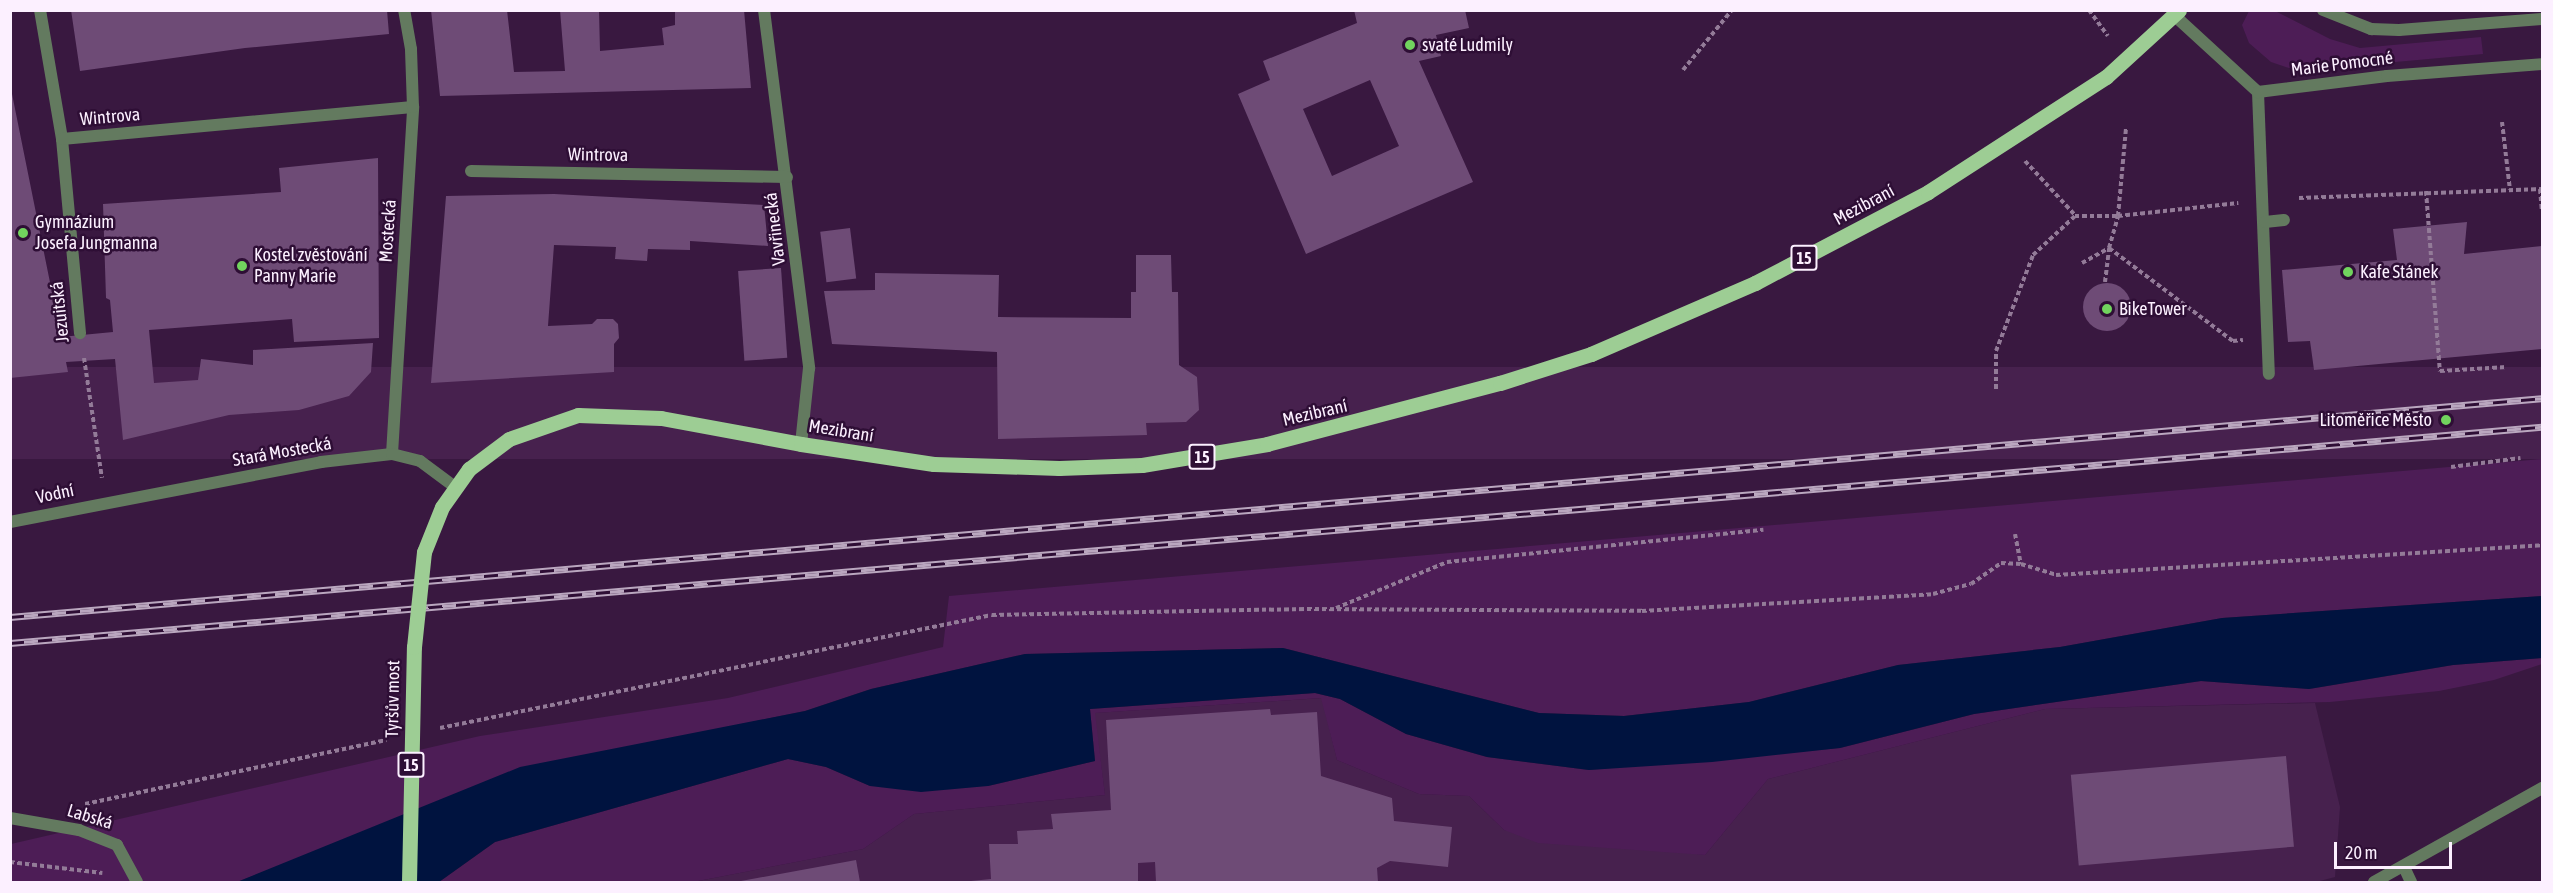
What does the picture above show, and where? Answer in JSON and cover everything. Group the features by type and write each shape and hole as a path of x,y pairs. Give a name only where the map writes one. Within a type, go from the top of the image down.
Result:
{"main road":[{"name":"Mezibraní","path":"424,552 432,529 455,487 469,469 509,439 578,415 661,418 801,444 946,464 1059,468 1142,465 1267,444 1388,416 1591,354 1755,283 1928,192 2008,143 2127,62 2177,13"},
{"name":"Tyršův most","path":"409,882 414,647 424,552"}],"street":[{"name":"Jezuitská","path":"40,10 62,139 80,333"},
{"name":"Mostecká","path":"392,454 413,107 411,49 404,10"},
{"name":"Vavřinecká","path":"764,10 787,177 809,368 801,444"},
{"name":"Marie Pomocné","path":"2323,10 2344,21 2390,30 2542,19"},
{"path":"2177,13 2258,92 2271,337 2270,374"},
{"name":"Marie Pomocné","path":"2258,92 2387,76 2542,64"},
{"name":"Wintrova","path":"62,139 413,107"},
{"name":"Wintrova","path":"471,171 787,177"},
{"path":"2265,222 2284,220"},
{"name":"Stará Mostecká","path":"106,502 321,462 392,454 420,461 455,487"},
{"name":"Vodní","path":"10,522 106,502"},
{"path":"2374,882 2542,788"},
{"name":"Labská","path":"10,818 79,830 117,845 135,878"},
{"path":"2404,867 2411,882"}],"path":[{"path":"1683,70 1732,10"},
{"path":"2088,10 2110,39"},
{"path":"2502,122 2510,190"},
{"path":"2105,282 2109,248 2118,216 2126,128"},
{"path":"2008,143 2075,216"},
{"path":"1996,389 1996,351 2033,255 2075,216 2118,216 2264,200 2426,191 2541,189 2542,212"},
{"path":"2426,191 2440,371 2507,367"},
{"path":"2082,263 2109,248"},
{"path":"2109,248 2234,341 2271,337"},
{"name":"Jezuitská","path":"80,333 106,502"},
{"path":"2451,467 2520,458"},
{"path":"1332,609 1447,562 1763,530"},
{"path":"2015,534 2021,564"},
{"path":"437,729 992,615 1332,609 1642,611 1933,594 1971,584 2001,563 2021,564 2056,575 2542,545"},
{"path":"75,806 391,738"},
{"path":"10,862 80,873 135,878"}],"shaded area":[{"path":"2249,11 2275,11 2330,39 2360,48 2481,37 2483,54 2308,70 2289,68 2271,62 2249,43 2242,25"},
{"path":"10,367 2542,367 2542,459 10,459"},
{"path":"2542,459 2542,596 2222,618 2060,647 1898,665 1749,702 1624,716 1539,713 1283,648 1025,654 871,689 805,711 683,736 351,838 237,882 11,882 11,844 480,736 728,698 943,647 949,596"},
{"path":"2542,658 2542,664 2494,680 2439,691 2330,702 2045,709 1768,779 1705,855 1538,843 1504,830 1469,796 1419,794 1337,760 1321,698 1095,713 1105,795 914,814 863,849 693,882 439,882 495,842 788,759 826,767 870,786 988,786 1095,761 1090,709 1315,693 1340,699 1406,734 1487,757 1589,770 1840,748 1974,714 2201,681 2309,689 2453,665"},
{"path":"1322,698 1337,760 1419,794 1469,796 1504,830 1705,855 1768,779 2045,709 2315,703 2340,807 2335,877 2316,882 693,882 863,849 914,814 1105,795 1094,713"}],"water":[{"path":"2542,596 2542,658 2453,665 2309,689 2201,681 1974,714 1840,748 1712,762 1589,770 1487,757 1406,734 1340,699 1315,693 1090,709 1095,761 988,786 921,792 870,786 826,767 788,759 495,842 439,882 237,882 520,767 805,711 871,689 1025,654 1283,648 1539,713 1624,716 1749,702 1898,665 2060,647 2222,618"}],"building":[{"path":"71,10 387,10 389,34 245,48 80,71"},
{"path":"431,10 507,10 514,72 565,71 560,10 599,10 600,51 664,45 662,28 675,25 675,10 744,10 751,88 440,96"},
{"path":"1354,10 1465,10 1469,28 1436,35 1441,56 1419,61 1473,182 1306,254 1238,94 1270,80 1263,61 1357,23","holes":["1370,80 1399,146 1332,176 1303,109"]},
{"name":"Kostel zvěstování Panny Marie","path":"10,84 61,337 113,332 110,300 106,298 103,204 281,192 279,168 378,158 379,338 294,342 292,319 149,330 154,383 198,380 201,359 253,365 253,350 373,343 371,372 349,396 299,410 229,415 123,440 115,359 66,362 68,372 10,378"},
{"path":"554,194 764,205 768,246 690,241 690,250 648,249 647,261 615,259 616,247 554,245 548,326 592,324 597,319 613,319 618,324 619,338 614,344 614,372 431,383 446,196"},
{"path":"2467,222 2464,254 2542,246 2542,349 2314,370 2310,341 2288,342 2282,270 2397,260 2393,229"},
{"path":"850,228 856,279 826,282 820,232"},
{"path":"1136,255 1171,255 1172,292 1178,292 1179,365 1197,377 1199,410 1186,422 1146,423 1147,435 998,439 997,352 832,344 824,291 875,290 875,273 999,275 998,317 1131,318 1131,292 1136,292"},
{"path":"781,268 787,358 744,361 738,271"},
{"name":"BikeTower","path":"2102,283 2112,283 2127,293 2131,307 2130,316 2121,327 2112,331 2102,331 2087,321 2083,312 2083,302 2093,287"},
{"path":"1270,709 1271,715 1317,712 1321,776 1392,798 1394,821 1452,827 1448,867 1390,861 1377,868 1378,882 1156,882 1155,862 1138,863 1138,882 961,882 991,879 989,844 1018,844 1017,831 1053,829 1051,814 1111,810 1106,720"},
{"path":"2286,756 2294,847 2079,865 2071,775"},
{"path":"856,860 860,882 741,882 741,881"}],"railway":[{"path":"10,617 2542,398"},
{"path":"10,643 2542,427"}],"place":[{"name":"svaté Ludmily","path":"1410,45"},
{"name":"Gymnázium Josefa Jungmanna","path":"23,233"},
{"name":"Kostel zvěstování Panny Marie","path":"242,266"},
{"name":"Kafe Stánek","path":"2348,272"},
{"name":"BikeTower","path":"2107,309"},
{"name":"Litoměřice Město","path":"2446,420"}]}
